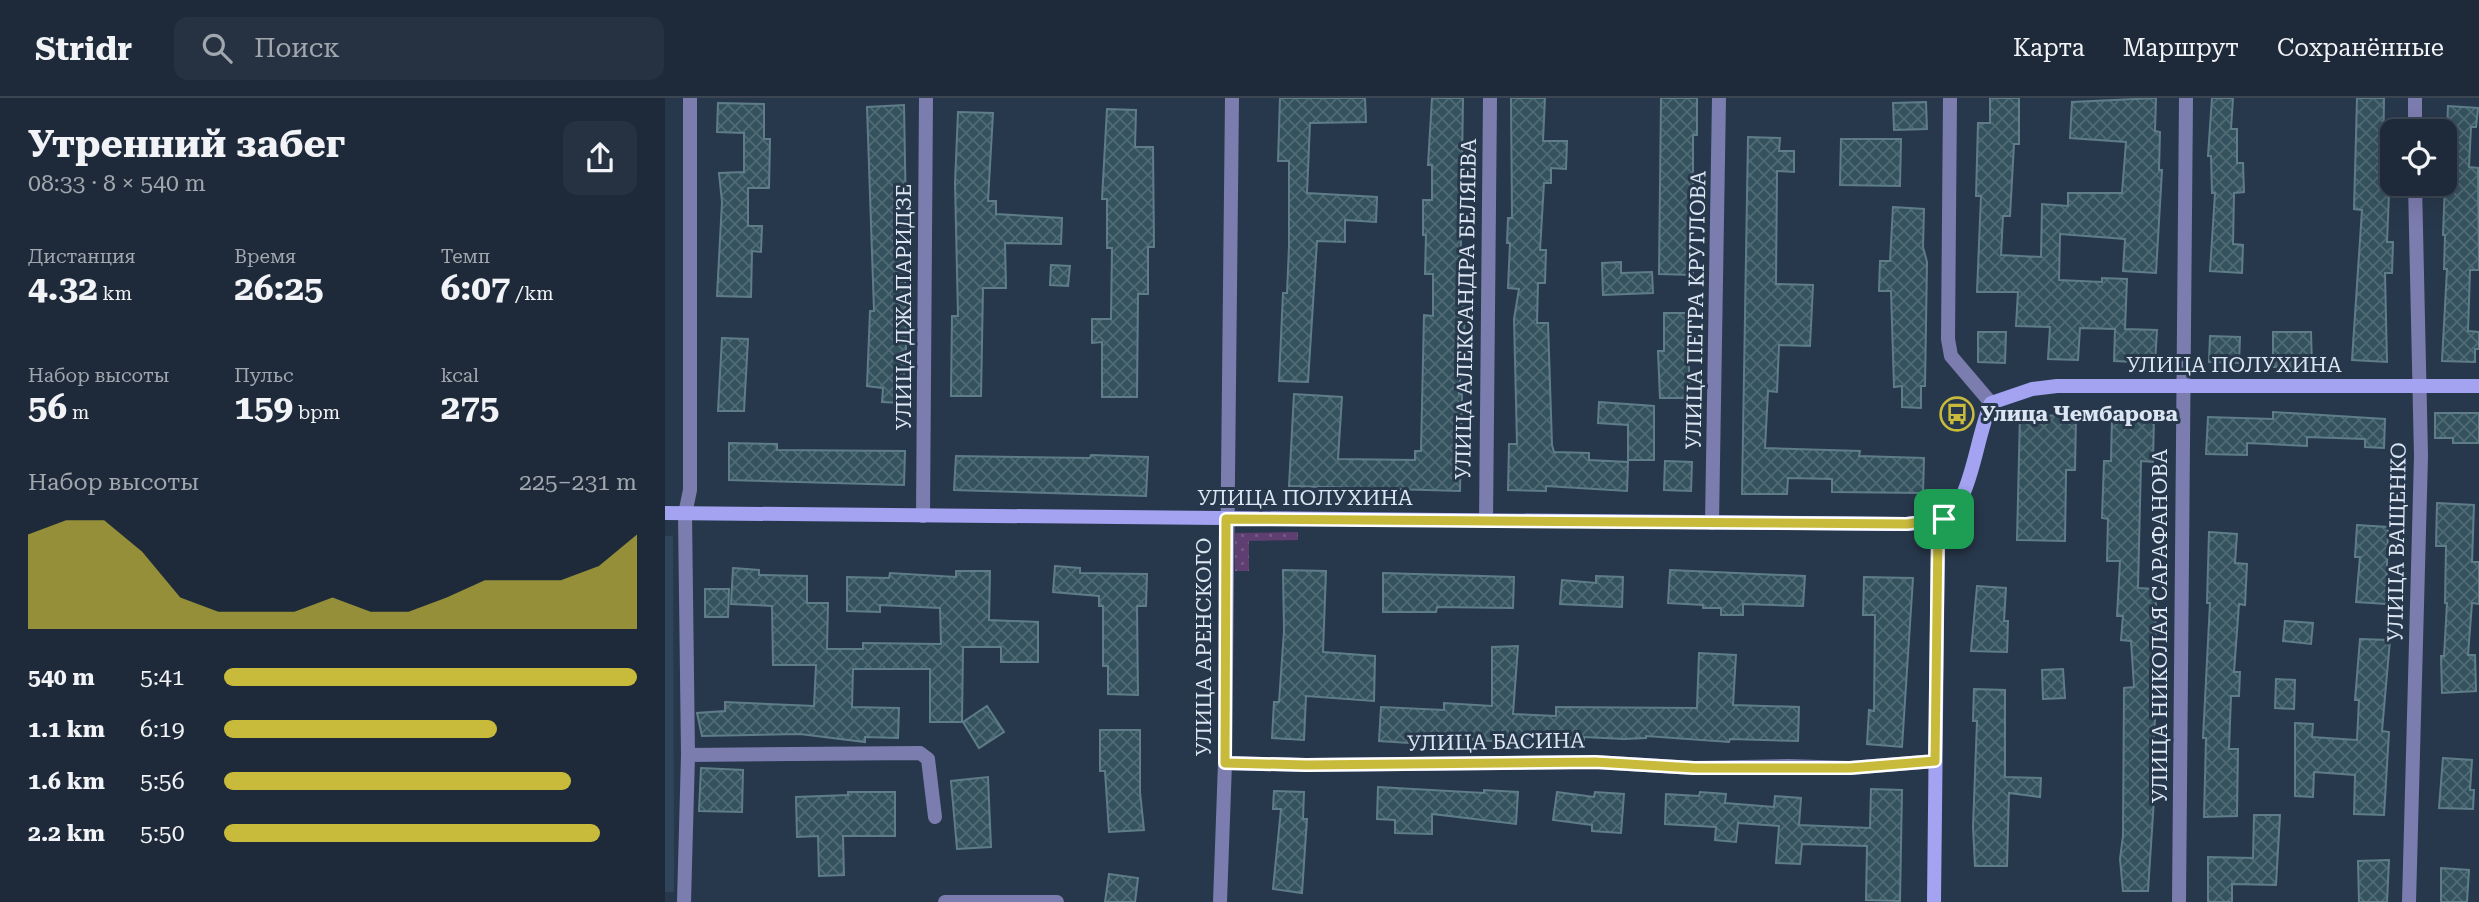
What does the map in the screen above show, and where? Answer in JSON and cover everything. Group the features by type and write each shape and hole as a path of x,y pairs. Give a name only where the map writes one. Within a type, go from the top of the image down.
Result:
{"main road":[{"name":"УЛИЦА ПОЛУХИНА","path":"1991,403 2032,389 2057,386 2479,386"},
{"path":"1934,902 1938,534 1944,519 1961,500 1991,403"},
{"name":"УЛИЦА ПОЛУХИНА","path":"665,513 1907,524 1944,519"}],"street":[{"path":"684,902 688,755 685,514 690,490 690,98"},
{"name":"УЛИЦА ДЖАПАРИДЗЕ","path":"923,516 926,98"},
{"name":"УЛИЦА АРЕНСКОГО","path":"1220,902 1225,763 1232,98"},
{"name":"УЛИЦА АЛЕКСАНДРА БЕЛЯЕВА","path":"1486,521 1490,98"},
{"name":"УЛИЦА ПЕТРА КРУГЛОВА","path":"1712,523 1719,98"},
{"path":"1950,98 1948,339 1951,356 1991,403"},
{"name":"УЛИЦА НИКОЛАЯ САРАФАНОВА","path":"2179,902 2186,98"},
{"path":"2415,98 2415,119"},
{"name":"УЛИЦА ВАЩЕНКО","path":"2409,902 2421,456 2415,196"},
{"path":"688,755 920,753 928,760 931,771 935,817"},
{"name":"УЛИЦА БАСИНА","path":"1225,763 1306,765 1595,762 1694,768 1850,768 1935,761"},
{"path":"945,902 1057,902"}],"shaded area":[{"path":"1298,532 1298,540 1249,541 1249,571 1235,571 1235,533"},
{"path":"665,536 673,536 674,892 665,892"}],"building":[{"path":"1280,98 1365,98 1366,122 1310,123 1307,193 1377,197 1376,222 1345,220 1345,242 1317,241 1308,382 1279,381 1283,293 1287,293 1289,246 1289,161 1278,161"},
{"path":"1432,98 1463,98 1460,305 1466,306 1459,394 1462,394 1460,491 1289,486 1294,394 1342,397 1338,459 1415,460 1415,451 1421,451 1424,315 1433,316 1433,274 1425,274 1426,235 1423,235 1423,200 1432,200 1432,165 1428,165"},
{"path":"1511,98 1545,98 1543,141 1567,141 1566,169 1551,168 1551,183 1544,183 1540,250 1546,250 1545,283 1538,283 1537,323 1548,323 1554,452 1589,453 1589,460 1628,462 1627,491 1546,486 1546,491 1508,490 1509,444 1517,444 1514,319 1519,289 1508,288 1508,218 1512,218"},
{"path":"1661,98 1697,98 1697,135 1693,135 1693,275 1659,274"},
{"path":"1990,98 2019,98 2019,144 2014,144 2010,216 2003,216 2001,255 2041,257 2042,204 2068,206 2068,193 2122,193 2126,142 2070,138 2072,102 2156,98 2155,131 2160,132 2159,170 2162,170 2156,273 2123,271 2125,239 2060,234 2059,280 2102,282 2102,278 2127,279 2125,329 2157,330 2155,363 2114,361 2115,329 2080,328 2078,360 2048,359 2050,327 2016,326 2018,292 1977,292 1981,196 1976,196 1978,123 1990,123"},
{"path":"2212,98 2233,98 2231,129 2237,129 2237,163 2243,163 2244,192 2234,193 2233,244 2243,245 2242,273 2210,271 2215,193 2212,193 2211,156 2208,156"},
{"path":"2357,98 2384,98 2384,119 2380,119 2380,196 2389,196 2387,242 2393,242 2392,273 2385,273 2387,362 2352,360 2362,210 2354,209"},
{"path":"1926,102 1927,129 1894,130 1893,103"},
{"path":"718,103 764,104 764,139 770,139 769,188 748,188 748,226 762,226 761,252 752,251 751,297 717,296 722,202 719,173 744,172 744,133 717,132"},
{"path":"904,105 907,273 902,403 882,402 883,388 867,386 870,311 874,311 867,107"},
{"path":"2448,106 2478,108 2476,127 2471,127 2469,167 2478,168 2479,270 2470,270 2468,331 2479,332 2479,349 2475,349 2475,362 2442,361 2447,269 2444,269 2445,196 2457,196 2457,119 2447,119"},
{"path":"1107,109 1136,110 1135,147 1153,147 1154,247 1148,247 1148,294 1138,294 1137,397 1102,397 1102,342 1092,343 1092,319 1111,319 1112,248 1107,248 1107,199 1102,199"},
{"path":"958,112 993,113 988,201 996,201 996,214 1062,218 1061,244 1005,243 1006,288 983,288 981,396 951,396 952,316 958,316 955,183"},
{"path":"1748,137 1780,138 1779,151 1794,151 1794,172 1777,171 1776,284 1813,285 1810,346 1779,345 1777,392 1768,391 1765,448 1860,451 1859,456 1924,458 1923,493 1832,492 1832,479 1788,478 1787,494 1742,494"},
{"path":"1841,139 1901,139 1900,186 1840,185"},
{"path":"1893,207 1924,209 1923,247 1927,262 1925,386 1921,386 1921,408 1902,407 1902,386 1894,387 1891,291 1879,291 1880,261 1890,261"},
{"path":"1621,262 1621,273 1652,272 1653,293 1603,295 1602,263"},
{"path":"1051,265 1070,266 1068,286 1050,285"},
{"path":"1664,313 1692,313 1692,343 1688,343 1690,398 1660,398 1658,351 1664,351"},
{"path":"1978,332 2006,332 2005,363 1978,362"},
{"path":"2273,332 2311,332 2312,367 2273,367"},
{"path":"2210,336 2240,337 2239,363 2209,362"},
{"path":"722,338 748,339 744,411 718,411"},
{"path":"1599,402 1654,406 1654,460 1628,460 1628,425 1598,423"},
{"path":"2273,412 2385,419 2384,448 2365,447 2365,439 2307,437 2307,446 2247,443 2247,455 2206,454 2208,417 2273,419"},
{"path":"2435,413 2479,413 2479,443 2453,443 2453,438 2435,438"},
{"path":"2020,415 2076,416 2075,470 2066,470 2065,541 2017,540"},
{"path":"2112,415 2154,416 2153,462 2141,461 2138,588 2156,589 2155,720 2150,799 2154,799 2148,891 2123,891 2120,859 2123,836 2124,688 2134,687 2131,641 2121,640 2123,616 2117,616 2120,561 2107,561 2108,519 2102,518 2104,461 2111,461"},
{"path":"729,443 777,444 777,450 905,451 904,485 729,480"},
{"path":"1091,455 1148,457 1146,496 954,490 956,456 1090,458"},
{"path":"1665,461 1692,462 1691,491 1664,490"},
{"path":"2437,503 2474,505 2472,562 2479,562 2479,604 2472,603 2468,655 2475,655 2476,691 2442,693 2441,656 2444,656 2447,603 2446,546 2436,546"},
{"path":"2357,525 2388,527 2386,604 2356,602 2360,557 2355,557"},
{"path":"2209,532 2237,534 2235,563 2247,564 2245,605 2239,604 2234,672 2240,672 2239,696 2231,696 2229,749 2238,749 2237,816 2204,817 2206,738 2203,738 2210,603 2207,603"},
{"path":"1055,566 1080,568 1080,573 1147,574 1146,606 1137,606 1138,695 1108,694 1108,666 1103,666 1103,606 1099,606 1099,596 1053,592"},
{"path":"733,568 759,570 759,575 807,576 807,603 828,603 827,649 863,649 863,643 941,644 940,608 880,605 880,612 847,611 847,577 889,578 890,573 956,577 956,571 990,571 989,620 1038,622 1038,662 1001,662 1001,647 963,647 962,722 930,722 930,669 853,669 852,707 899,708 898,738 865,737 865,742 800,734 702,736 697,713 725,711 725,702 814,706 816,665 773,665 772,606 731,604"},
{"path":"1283,570 1326,571 1323,652 1375,656 1374,701 1306,696 1304,740 1272,738 1274,702 1279,702 1284,631"},
{"path":"1670,570 1805,576 1803,606 1743,604 1743,615 1721,615 1721,608 1668,603"},
{"path":"1383,573 1514,577 1513,608 1437,607 1436,612 1383,612"},
{"path":"1596,576 1623,577 1622,607 1560,604 1562,580 1596,583"},
{"path":"1864,577 1913,578 1902,747 1867,744 1869,710 1874,711 1875,615 1863,615"},
{"path":"1977,586 2006,588 2004,621 2008,621 2007,652 1971,651"},
{"path":"705,589 729,589 728,617 705,617"},
{"path":"2285,621 2313,623 2311,644 2283,641"},
{"path":"2360,639 2390,640 2382,731 2389,732 2384,815 2354,814 2355,775 2314,772 2313,797 2295,796 2295,723 2313,724 2312,737 2357,740 2359,700 2355,700"},
{"path":"1518,646 1513,714 1556,716 1556,707 1697,708 1699,653 1736,655 1733,705 1799,707 1798,741 1730,739 1729,742 1646,736 1624,739 1584,737 1584,740 1508,738 1507,742 1430,737 1430,740 1409,739 1409,743 1379,741 1381,707 1444,710 1444,703 1492,706 1492,647"},
{"path":"2063,669 2065,698 2043,699 2042,670"},
{"path":"2276,679 2295,680 2294,709 2275,708"},
{"path":"1974,689 2005,690 2005,777 2041,778 2040,797 2009,793 2007,866 1975,866 1973,827 1977,721 1973,721"},
{"path":"987,706 1004,732 979,748 963,722"},
{"path":"1100,730 1140,730 1140,792 1144,830 1109,832 1105,771 1100,771"},
{"path":"2443,758 2472,760 2470,790 2474,790 2473,809 2439,808"},
{"path":"701,768 743,770 742,812 699,811"},
{"path":"988,777 991,847 957,849 951,781"},
{"path":"1378,787 1484,793 1484,790 1518,792 1516,824 1432,814 1432,834 1395,833 1395,820 1377,819"},
{"path":"1871,789 1902,790 1900,901 1866,900 1867,846 1802,844 1800,864 1776,863 1779,826 1738,823 1736,842 1715,840 1716,827 1665,824 1666,794 1699,796 1700,792 1726,794 1725,803 1774,807 1775,796 1801,798 1799,825 1870,828"},
{"path":"1274,791 1304,792 1303,819 1307,819 1302,893 1273,889 1281,809 1273,809"},
{"path":"848,792 895,792 895,836 843,836 844,875 819,876 818,836 797,837 796,797 848,795"},
{"path":"1557,792 1594,797 1595,792 1624,794 1621,833 1592,831 1592,825 1553,820"},
{"path":"2254,815 2280,815 2276,885 2232,884 2232,902 2208,902 2208,857 2253,858"},
{"path":"2389,860 2387,902 2359,902 2358,861"},
{"path":"2441,868 2469,870 2467,902 2441,902"},
{"path":"1109,874 1138,878 1135,902 1105,902"}],"place":[{"name":"Улица Чембарова","path":"1957,414"}],"route":[{"path":"1226,519 1907,524 1944,519 1938,534 1935,761 1850,768 1694,768 1595,762 1306,765 1225,763 1226,519"}]}
